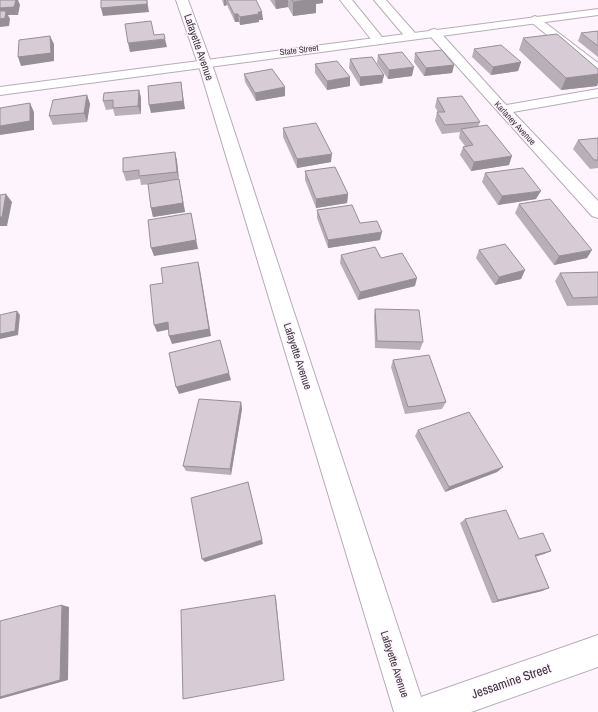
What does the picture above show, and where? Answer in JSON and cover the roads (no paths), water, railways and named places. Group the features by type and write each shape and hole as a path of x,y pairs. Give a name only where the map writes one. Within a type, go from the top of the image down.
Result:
{"street":[{"name":"Lafayette Avenue","path":"182,0 205,63 410,712"},
{"path":"346,0 378,40"},
{"path":"380,0 411,36"},
{"name":"State Street","path":"0,91 598,12"},
{"path":"535,20 598,69"},
{"name":"Karlaney Avenue","path":"434,33 503,110 597,210"},
{"path":"503,110 598,93"},
{"name":"Jessamine Street","path":"425,712 598,651"}]}
